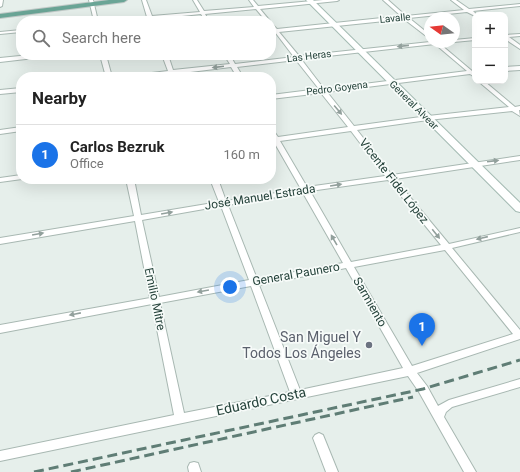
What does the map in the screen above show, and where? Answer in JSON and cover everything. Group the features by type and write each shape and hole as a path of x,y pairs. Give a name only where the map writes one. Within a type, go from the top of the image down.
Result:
{"main road":[{"path":"0,16 92,2 124,0"}],"street":[{"path":"0,6 1,0"},
{"path":"144,0 150,16"},
{"path":"195,0 204,16"},
{"path":"251,0 264,16"},
{"path":"180,16 310,1 337,0"},
{"path":"385,0 424,33"},
{"path":"453,0 472,13"},
{"name":"General Alvear","path":"310,1 520,209"},
{"path":"92,2 95,16"},
{"name":"Lavalle","path":"276,31 520,5"},
{"path":"0,33 16,31"},
{"name":"Vicente Fidel López","path":"276,33 298,58 321,90 353,128 445,247 520,335"},
{"path":"508,36 520,35"},
{"path":"508,38 520,48"},
{"path":"460,40 472,39"},
{"name":"Las Heras","path":"190,72 233,65 424,43"},
{"path":"443,48 472,72"},
{"path":"0,60 16,58"},
{"path":"104,60 108,72"},
{"path":"167,60 171,72"},
{"path":"230,60 237,72"},
{"path":"508,69 520,68"},
{"name":"Pedro Goyena","path":"276,96 391,81 472,74"},
{"path":"485,84 516,108 520,114"},
{"path":"0,92 16,90"},
{"path":"276,140 428,118 516,108"},
{"path":"0,132 16,130"},
{"name":"Sarmiento","path":"276,145 305,190 410,371 423,388 470,472"},
{"name":"José Manuel Estrada","path":"0,241 389,176 520,158"},
{"path":"0,180 16,178"},
{"name":"Emilio Mitre","path":"131,184 180,418"},
{"path":"216,184 296,393"},
{"name":"General Paunero","path":"0,329 155,299 445,247 520,230"},
{"name":"Eduardo Costa","path":"0,456 296,393 410,371 520,335"},
{"path":"439,417 442,409 449,404 520,383"},
{"path":"318,438 332,472"}],"railway":[{"path":"34,472 423,389 520,360"},
{"path":"71,472 413,397"}],"place":[{"name":"San Miguel Y Todos Los Ángeles","path":"369,345"},
{"name":"Carlos Bezruk","path":"422,346"}]}
